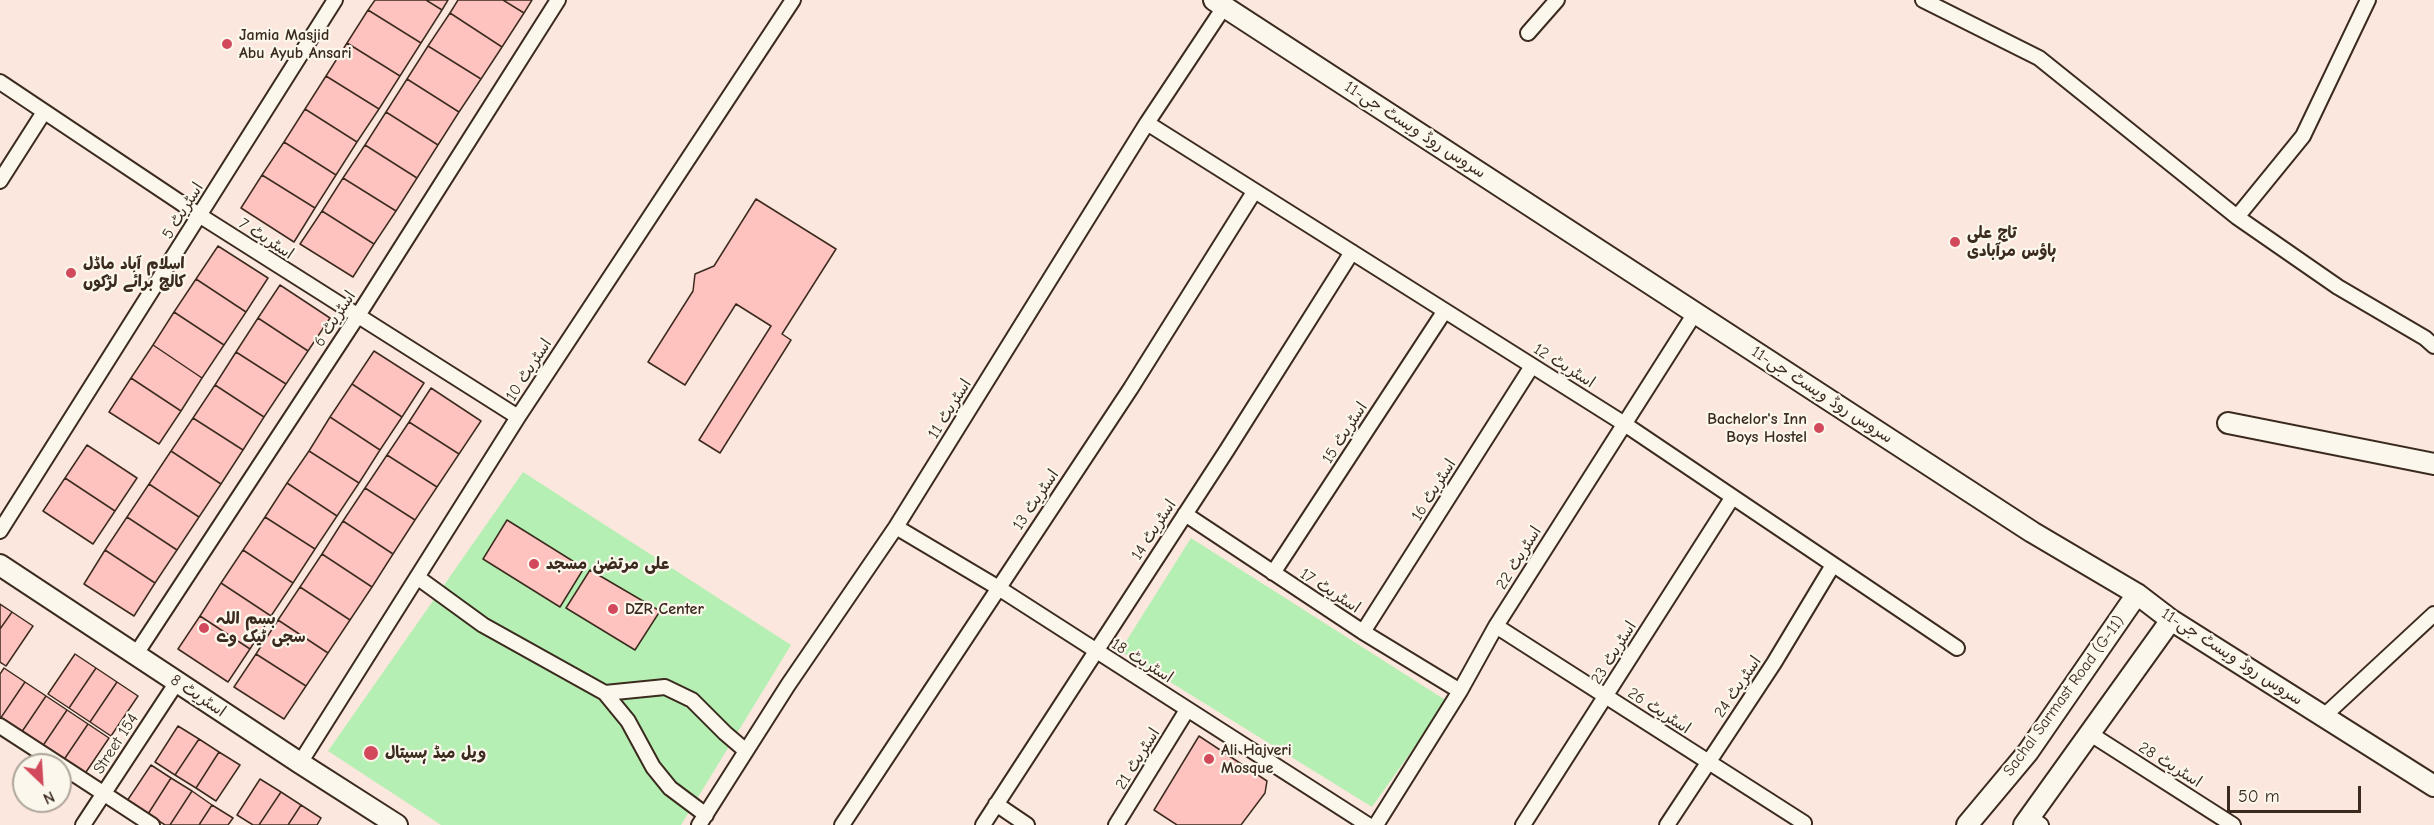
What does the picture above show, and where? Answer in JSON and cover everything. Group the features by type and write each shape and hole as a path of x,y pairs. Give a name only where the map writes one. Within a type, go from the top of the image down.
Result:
{"main road":[{"name":"سروس روڈ ویسٹ جی-11","path":"1219,3 2032,532 2137,594 2171,620 2434,786"},
{"path":"2228,423 2434,464"},
{"name":"اسٹریٹ 8","path":"0,565 398,825"},
{"name":"Sachal Sarmast Road (G-11)","path":"1967,825 2028,752 2137,594"},
{"path":"2032,823 2089,733 2171,620"}],"street":[{"name":"اسٹریٹ 5","path":"0,531 335,0"},
{"name":"اسٹریٹ 6","path":"136,654 357,317 558,0"},
{"name":"اسٹریٹ 10","path":"300,763 518,417 793,0"},
{"path":"1528,33 1557,0"},
{"path":"2237,217 2303,136 2368,0"},
{"path":"1930,2 2039,58 2237,217 2338,287 2425,338 2434,346"},
{"name":"اسٹریٹ 11","path":"702,820 788,685 896,527 1219,3"},
{"name":"اسٹریٹ 7","path":"0,82 357,317 518,417"},
{"path":"0,181 45,112"},
{"name":"اسٹریٹ 12","path":"1147,123 1623,423 1957,648"},
{"name":"اسٹریٹ 13","path":"842,825 997,587 1131,388 1254,192"},
{"name":"اسٹریٹ 14","path":"983,825 1352,252"},
{"name":"اسٹریٹ 15","path":"1273,573 1444,312"},
{"name":"اسٹریٹ 22","path":"1377,825 1460,691 1496,626 1695,313"},
{"name":"اسٹریٹ 16","path":"1364,632 1532,366"},
{"name":"اسٹریٹ 23","path":"1523,825 1732,498"},
{"name":"اسٹریٹ 17","path":"1185,514 1364,632 1460,691"},
{"name":"اسٹریٹ 18","path":"896,527 997,587 1368,825"},
{"name":"اسٹریٹ 24","path":"1667,825 1774,663 1833,565"},
{"path":"417,577 483,625 605,693 627,720 653,767 702,820"},
{"path":"2324,716 2434,614"},
{"name":"اسٹریٹ 26","path":"1496,626 1804,823"},
{"name":"Street 154","path":"83,825 177,682"},
{"path":"605,693 665,687 692,700 746,751"},
{"name":"اسٹریٹ 21","path":"1116,825 1187,710"},
{"path":"1,729 40,753"},
{"name":"اسٹریٹ 28","path":"2089,733 2234,825"},
{"path":"72,773 152,825"},
{"path":"996,804 1027,825"}],"green space":[{"path":"523,472 791,645 681,825 441,825 328,751"},
{"path":"1191,538 1447,701 1372,807 1120,651"}],"building":[{"path":"375,0 426,0 442,10 421,43 368,10"},
{"path":"426,0 448,0 442,10"},
{"path":"458,0 503,0 524,13 502,47 450,13"},
{"path":"503,0 532,0 524,13"},
{"path":"368,10 421,43 400,76 347,43"},
{"path":"450,13 502,47 481,79 428,46"},
{"path":"347,43 400,76 379,109 326,76"},
{"path":"428,46 481,79 459,112 407,79"},
{"path":"326,76 379,109 357,142 305,109"},
{"path":"407,79 459,112 438,145 386,112"},
{"path":"305,109 357,142 336,175 284,142"},
{"path":"386,112 438,145 417,178 365,145"},
{"path":"284,142 336,175 315,208 262,175"},
{"path":"365,145 417,178 396,211 343,178"},
{"path":"262,175 315,208 294,242 241,208"},
{"path":"343,178 396,211 374,244 322,211"},
{"path":"756,199 836,249 782,334 791,340 720,453 699,440 771,326 736,304 685,385 648,362 693,291 695,274 714,266"},
{"path":"322,211 374,244 353,277 300,244"},
{"path":"218,246 268,278 246,312 196,279"},
{"path":"196,279 246,312 224,345 174,312"},
{"path":"280,285 330,318 308,351 258,318"},
{"path":"174,312 224,345 202,378 153,345"},
{"path":"258,318 308,351 286,384 236,352"},
{"path":"153,345 202,378 181,411 131,378"},
{"path":"374,351 424,383 402,417 352,384"},
{"path":"236,352 286,384 264,417 215,385"},
{"path":"131,378 181,411 159,444 109,412"},
{"path":"352,384 402,417 380,450 330,417"},
{"path":"215,385 264,417 243,450 193,418"},
{"path":"431,388 481,421 459,454 409,422"},
{"path":"330,417 380,450 359,483 309,451"},
{"path":"193,418 243,450 221,484 171,451"},
{"path":"409,422 459,454 437,487 387,455"},
{"path":"87,445 137,478 115,511 65,478"},
{"path":"171,451 221,484 199,517 149,484"},
{"path":"309,451 359,483 337,516 287,483"},
{"path":"387,455 437,487 415,520 365,488"},
{"path":"65,478 115,511 93,544 43,511"},
{"path":"287,483 337,516 315,549 265,517"},
{"path":"149,484 199,517 177,550 127,517"},
{"path":"365,488 415,520 393,554 343,521"},
{"path":"127,517 177,550 155,583 105,550"},
{"path":"265,517 315,549 293,583 243,550"},
{"name":"علی مرتضیٰ مسجد","path":"507,520 584,568 560,607 483,559"},
{"path":"343,521 393,554 372,587 322,554"},
{"path":"105,550 155,583 134,616 84,584"},
{"path":"243,550 293,583 271,616 221,583"},
{"path":"322,554 372,587 350,620 300,587"},
{"name":"DZR Center","path":"590,570 660,611 635,650 566,608"},
{"path":"221,583 271,616 250,649 200,616"},
{"path":"300,587 350,620 328,653 278,620"},
{"path":"0,604 12,612 0,629"},
{"path":"12,612 33,626 6,666 0,662 0,629"},
{"path":"200,616 250,649 228,682 178,649"},
{"path":"278,620 328,653 306,686 256,654"},
{"path":"75,654 96,668 69,708 48,694"},
{"path":"256,654 306,686 284,719 234,687"},
{"path":"4,668 25,682 0,719 0,674"},
{"path":"96,668 117,682 90,722 69,708"},
{"path":"25,682 46,696 19,736 0,724 0,719"},
{"path":"117,682 138,696 111,736 90,722"},
{"path":"46,696 67,710 40,750 19,736"},
{"path":"67,710 88,724 68,753 44,753 40,750"},
{"path":"88,724 109,738 82,778 72,771 72,753 68,753"},
{"path":"178,726 199,739 175,775 155,762"},
{"name":"Ali Hajveri Mosque","path":"1199,736 1267,781 1265,793 1241,825 1177,825 1154,810"},
{"path":"199,739 219,752 196,788 175,775"},
{"path":"219,752 240,765 216,801 196,788"},
{"path":"151,765 171,778 148,814 127,801"},
{"path":"171,778 192,791 170,825 165,825 148,814"},
{"path":"260,779 281,792 259,825 253,825 237,815"},
{"path":"192,791 212,805 199,825 170,825"},
{"path":"281,792 301,805 288,825 259,825"},
{"path":"212,805 233,818 228,825 199,825"},
{"path":"301,805 321,818 317,825 288,825"}],"place":[{"name":"Jamia Masjid Abu Ayub Ansari","path":"227,44"},
{"name":"تاج علی ہاؤس مرآبادی","path":"1955,242"},
{"name":"اسلام آباد ماڈل کالج برائے لڑکوں","path":"71,273"},
{"name":"Bachelor's Inn Boys Hostel","path":"1819,428"},
{"name":"علی مرتضیٰ مسجد","path":"534,564"},
{"name":"DZR Center","path":"613,609"},
{"name":"بسم اللہ سجی ٹیک وے","path":"204,628"},
{"name":"ویل میڈ ہسپتال","path":"371,753"},
{"name":"Ali Hajveri Mosque","path":"1209,759"}]}
